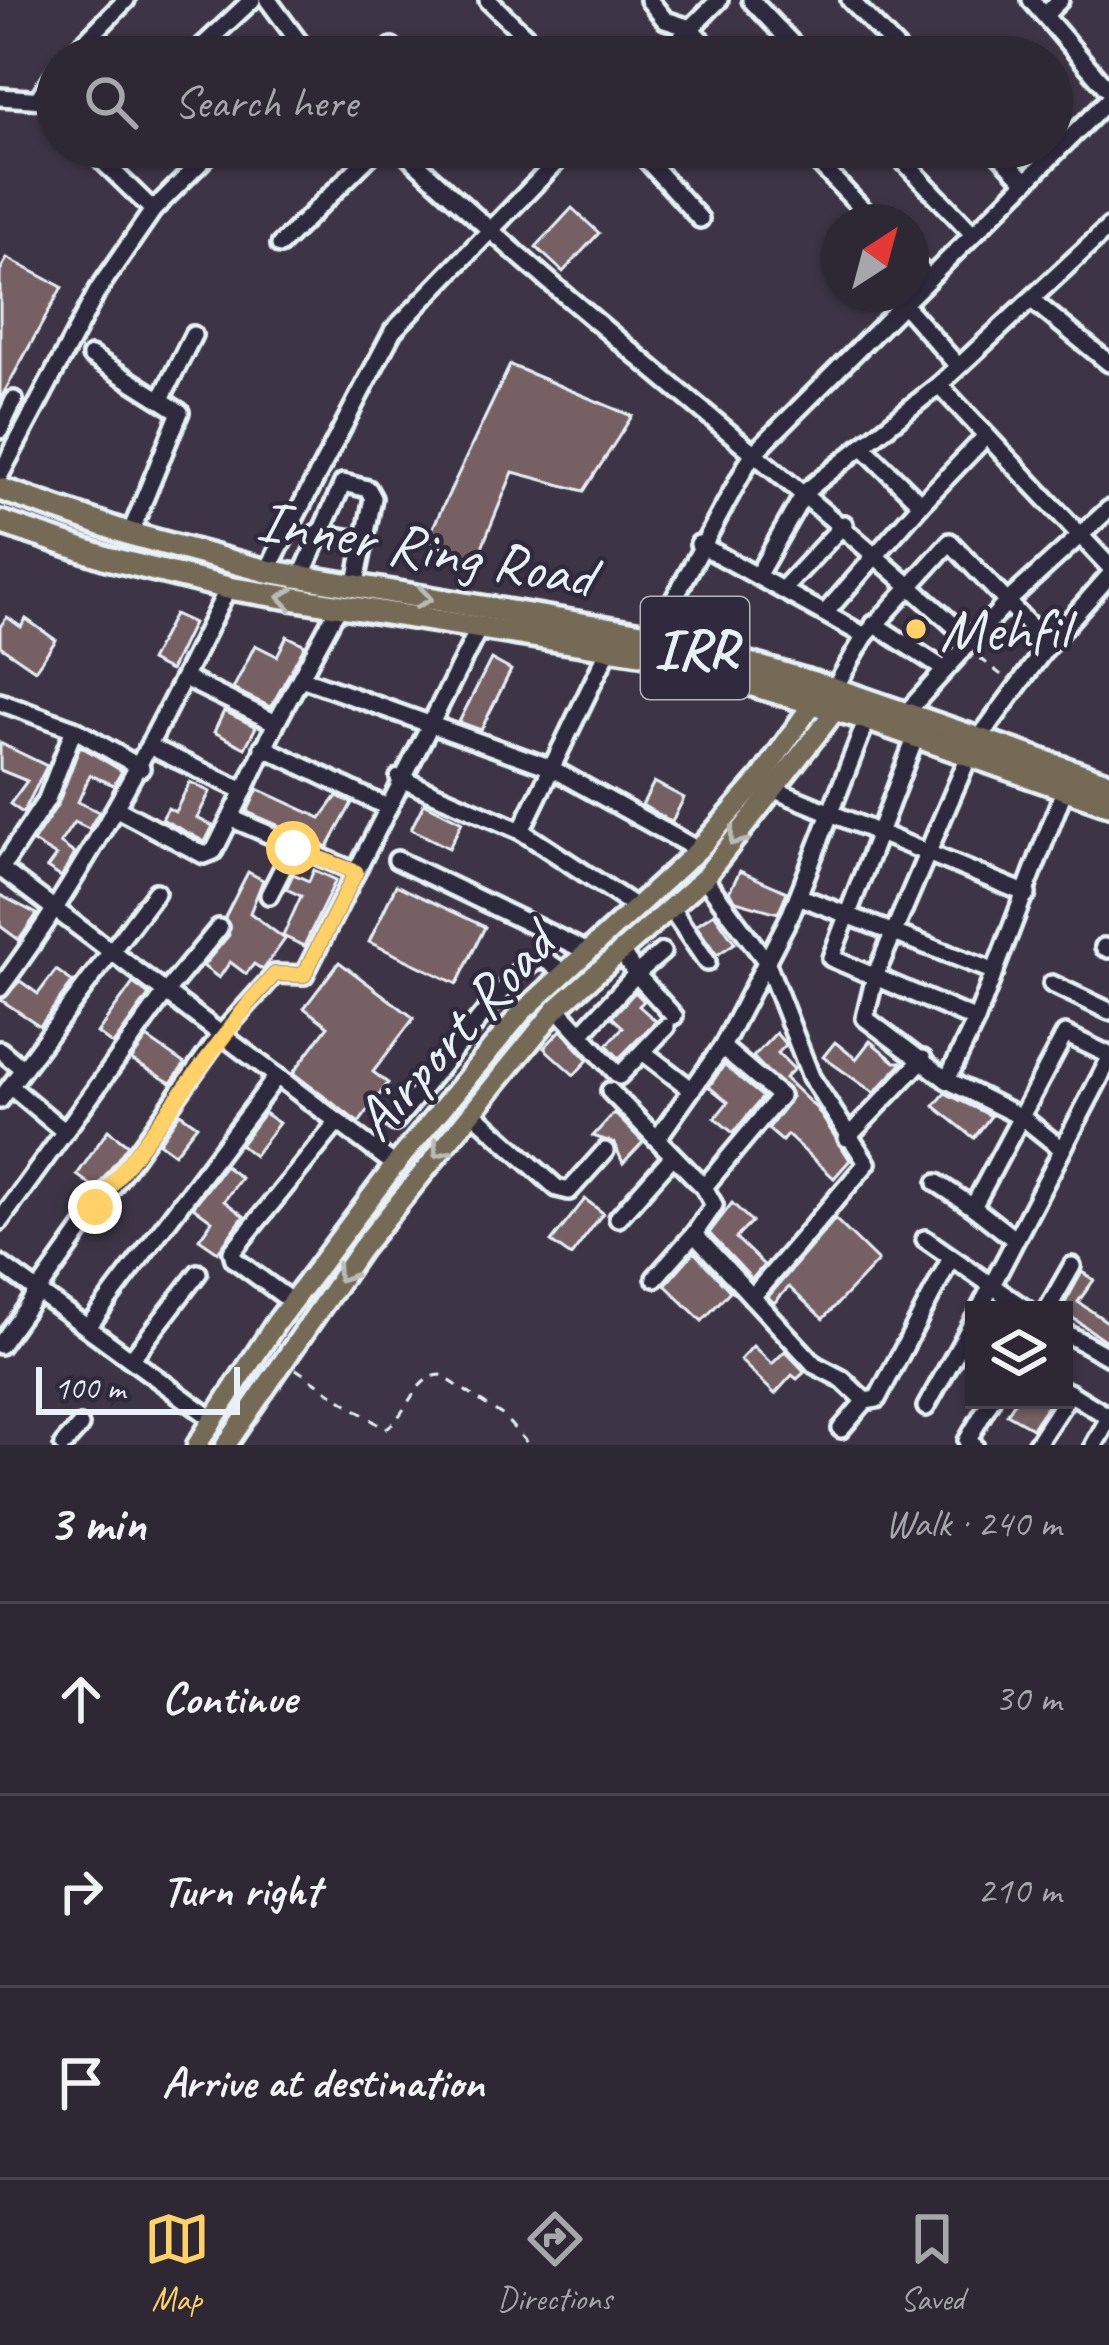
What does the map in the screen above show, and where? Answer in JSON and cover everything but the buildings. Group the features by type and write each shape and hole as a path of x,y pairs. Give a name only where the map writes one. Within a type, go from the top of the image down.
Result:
{"highway":[{"name":"Inner Ring Road","path":"0,489 130,534 267,571 654,636 905,714 1109,804"},
{"name":"Inner Ring Road","path":"0,522 106,558 229,588 610,647 916,736 1109,784"}],"main road":[{"name":"Airport Road","path":"197,1445 292,1302 394,1165 520,1013 698,850 761,778 811,706"},
{"name":"Airport Road","path":"226,1445 415,1181 557,1008 704,878 834,712"},
{"path":"394,1165 415,1181"}],"street":[{"path":"91,36 126,0"},
{"path":"213,36 252,0"},
{"path":"488,0 525,36"},
{"path":"649,0 665,20 690,28 697,36"},
{"path":"682,36 719,0"},
{"path":"751,0 785,36"},
{"path":"850,0 885,36"},
{"path":"1030,0 1062,36"},
{"path":"1045,15 1060,0"},
{"path":"280,4 297,36"},
{"path":"1073,50 1109,95 1073,133"},
{"path":"0,97 36,99"},
{"path":"112,168 153,210"},
{"path":"0,475 98,290 153,210 195,168"},
{"path":"280,245 359,168"},
{"path":"421,168 486,229 752,454 844,524 967,642"},
{"path":"267,571 393,331 549,168"},
{"path":"654,168 700,219"},
{"path":"823,168 858,204"},
{"path":"910,168 973,234"},
{"path":"1012,168 1026,182"},
{"path":"929,278 1039,168"},
{"path":"757,576 805,492 1103,245 1109,226"},
{"path":"1033,301 1109,362"},
{"path":"654,636 699,544 752,454 895,312"},
{"path":"910,312 958,366"},
{"path":"162,398 193,335"},
{"path":"92,356 176,407 179,419 130,534"},
{"path":"939,385 1109,566"},
{"path":"0,430 14,400"},
{"path":"825,613 874,553 986,436"},
{"path":"862,446 921,504"},
{"path":"301,578 343,483 368,489 373,498 356,587"},
{"path":"905,714 967,642 1109,509"},
{"path":"783,590 844,524"},
{"path":"317,533 364,541"},
{"path":"834,689 869,630 950,542 1048,645"},
{"path":"699,544 825,613 945,670"},
{"path":"1062,1149 1023,1118 947,1080 865,1018 875,976 974,747 1048,645 1109,576"},
{"path":"0,988 57,910 119,810 229,588"},
{"path":"119,810 204,855 214,851 263,747 339,606"},
{"path":"0,1345 221,1034 275,974 304,975 399,778 479,628"},
{"path":"521,831 610,647"},
{"path":"184,678 276,724"},
{"path":"301,678 425,727 549,767 698,850"},
{"path":"3,709 74,728 141,768"},
{"path":"657,1139 722,1047 766,962 798,896 867,719"},
{"path":"74,728 47,800 0,869 394,1165"},
{"path":"916,736 876,831 832,958 976,1020"},
{"path":"263,747 385,806"},
{"path":"152,748 244,791"},
{"path":"399,778 521,831 636,907"},
{"path":"947,1080 1027,894 1064,788"},
{"path":"776,790 1027,894"},
{"path":"233,819 356,872"},
{"path":"269,896 293,848"},
{"path":"397,860 588,952"},
{"path":"704,878 766,962 812,1077 847,1138 868,1163 752,1297"},
{"path":"64,1131 6,1094 156,892"},
{"path":"798,896 995,972"},
{"path":"670,907 707,962"},
{"path":"0,1221 166,992 219,928"},
{"path":"594,1107 670,1021 620,950"},
{"path":"580,1034 662,952"},
{"path":"395,1122 517,973 542,958 565,973"},
{"path":"1052,985 1109,1011"},
{"path":"557,1008 620,1076"},
{"path":"973,1208 1065,1034 1109,1057 984,1301"},
{"path":"704,1187 780,1096 722,1047"},
{"path":"0,1050 23,1070"},
{"path":"643,1052 691,1089"},
{"path":"847,1138 923,1059"},
{"path":"88,1327 277,1076"},
{"path":"610,1091 704,1187 714,1205 655,1278"},
{"path":"472,1112 556,1188 569,1191 604,1151"},
{"path":"292,1302 234,1259 232,1252 337,1123"},
{"path":"618,1218 672,1157"},
{"path":"937,1183 1014,1239"},
{"path":"694,1234 815,1365 842,1379 865,1401"},
{"path":"925,1239 1012,1301"},
{"path":"841,1430 865,1401 877,1399 951,1258"},
{"path":"0,1264 214,1420"},
{"path":"1052,1301 1072,1266"},
{"path":"132,1358 198,1273"},
{"path":"1073,1337 1109,1357"},
{"path":"926,1407 965,1347"},
{"path":"1073,1396 1109,1417 1094,1445"},
{"path":"974,1445 968,1441 986,1409"},
{"path":"1036,1445 1057,1409"},
{"path":"63,1445 80,1426"}],"path":[{"path":"967,642 1016,687"},
{"path":"284,1360 385,1429 396,1422 421,1383 441,1375 502,1415 530,1445"}],"place":[{"name":"Mehfil","path":"916,629"}],"route":[{"path":"95,1207 221,1034 252,999 275,974 304,975 356,872 293,848"}]}
